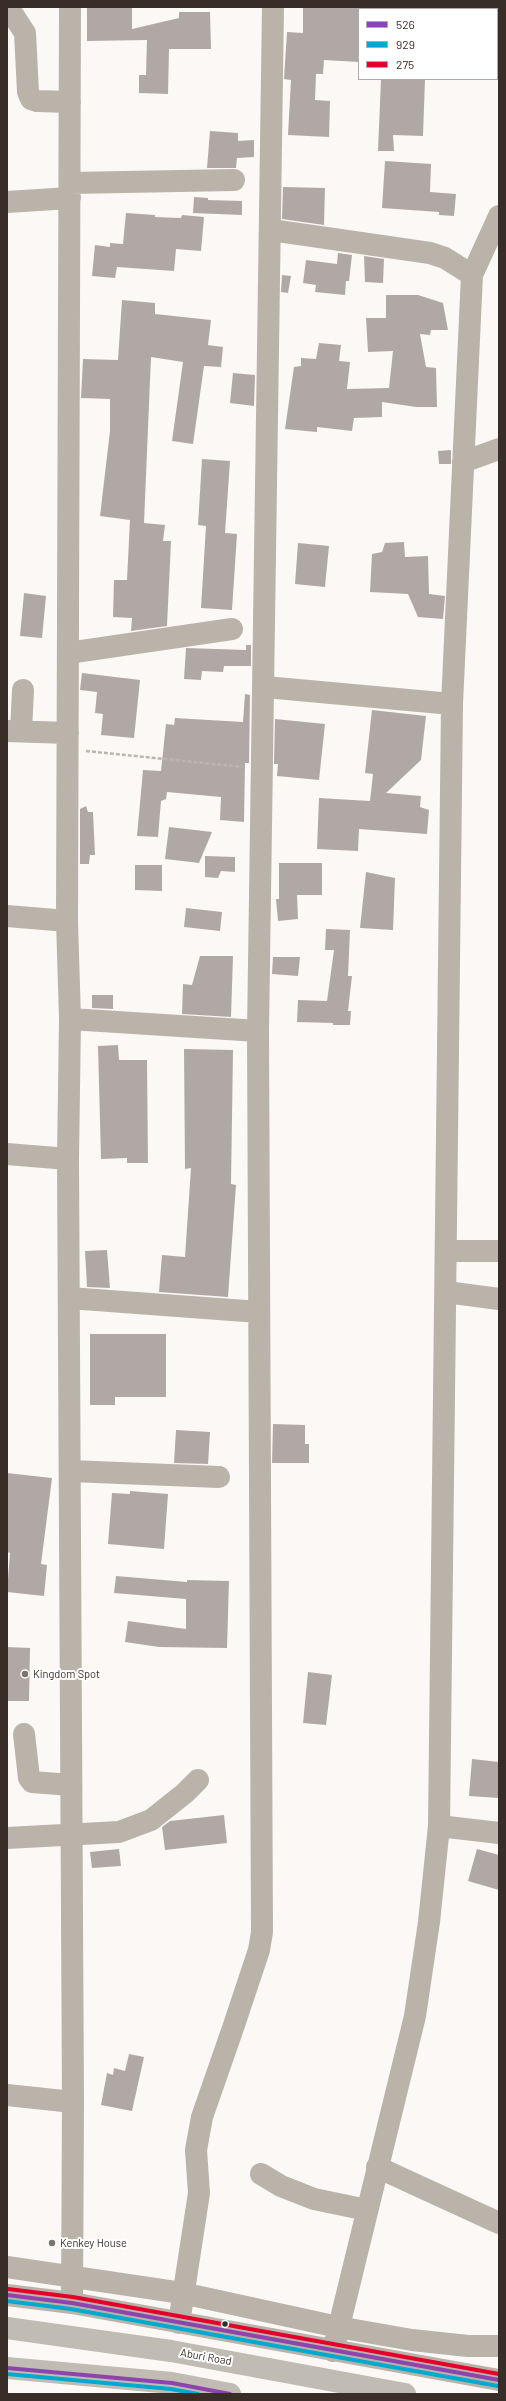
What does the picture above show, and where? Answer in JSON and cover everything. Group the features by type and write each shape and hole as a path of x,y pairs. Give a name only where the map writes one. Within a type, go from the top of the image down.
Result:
{"highway":[{"name":"Aburi Road","path":"7,2328 171,2351 405,2394"},
{"path":"7,2368 172,2383 230,2394"}],"street":[{"path":"8,7 25,33 28,92 31,99 37,101 70,102"},
{"path":"70,7 67,921 70,1019 68,1159 74,2277 72,2303"},
{"path":"178,2323 199,2193 196,2150 202,2117 233,2028 258,1950 262,1932 258,1031 265,688 274,7"},
{"path":"7,202 70,191 234,180"},
{"path":"333,2351 415,2016 429,1922 439,1826 452,704 472,275 499,216"},
{"path":"271,230 430,253 445,258 472,275"},
{"path":"463,462 499,449"},
{"path":"68,652 232,629"},
{"path":"265,688 452,704"},
{"path":"23,690 14,731 68,741"},
{"path":"7,916 67,921"},
{"path":"70,1019 258,1031"},
{"path":"7,1154 68,1159"},
{"path":"446,1251 499,1251"},
{"path":"446,1292 499,1299"},
{"path":"69,1298 259,1312"},
{"path":"70,1471 219,1477"},
{"path":"24,1734 29,1778 32,1782 72,1785"},
{"path":"7,1838 72,1836 119,1832 151,1820 185,1793 198,1780"},
{"path":"439,1826 499,1834"},
{"path":"7,2095 73,2102"},
{"path":"377,2168 499,2223"},
{"path":"261,2174 281,2186 314,2199 367,2210"},
{"path":"7,2267 182,2293 338,2327 433,2343 499,2346"},
{"path":"7,2295 72,2303 499,2380"}],"path":[{"path":"68,741 263,769"}],"building":[{"path":"87,7 132,7 132,29 179,18 179,12 210,12 211,49 169,49 168,94 139,93 139,75 146,75 147,40 87,41"},
{"path":"303,7 359,7 358,62 324,60 323,74 316,74 315,100 330,101 329,137 288,135 291,80 284,79 287,32 303,33"},
{"path":"381,80 425,80 423,136 393,135 394,151 378,151"},
{"path":"210,131 238,133 238,141 254,140 254,157 237,158 236,168 207,168"},
{"path":"385,161 431,164 430,192 456,194 454,216 439,215 439,212 382,208"},
{"path":"283,187 325,188 324,225 282,219"},
{"path":"194,197 208,198 208,200 242,201 242,215 193,213"},
{"path":"126,213 155,215 155,217 181,218 182,215 204,217 201,251 176,249 174,271 117,267 115,278 92,276 95,245 110,247 110,243 123,244"},
{"path":"338,253 352,255 349,281 346,281 345,295 315,292 316,285 303,283 306,260 337,264"},
{"path":"364,256 384,259 383,283 365,282"},
{"path":"282,275 291,276 288,293 281,292"},
{"path":"386,295 418,295 443,303 448,330 431,330 430,335 420,334 426,367 436,368 437,407 416,407 382,402 382,417 354,418 352,431 317,427 317,432 285,429 294,367 301,366 301,358 316,359 319,343 341,345 339,361 350,362 347,389 389,388 393,351 368,352 366,318 386,318"},
{"path":"122,300 155,303 155,314 211,320 208,345 223,347 221,367 204,366 193,444 172,441 183,362 151,357 144,523 165,525 163,541 171,541 167,626 131,631 132,618 113,617 114,580 127,580 130,520 100,516 110,431 110,399 81,398 83,359 118,360"},
{"path":"233,373 255,375 254,406 230,403"},
{"path":"451,450 451,464 439,464 438,451"},
{"path":"202,459 230,461 225,533 237,534 232,610 201,608 206,526 198,525"},
{"path":"404,542 405,557 428,556 429,594 445,596 443,619 418,617 408,594 370,592 372,554 382,552 385,543"},
{"path":"298,543 329,546 325,587 295,584"},
{"path":"24,593 46,596 42,638 20,636"},
{"path":"246,645 251,645 251,666 224,666 223,672 202,671 201,680 184,679 186,648 246,650"},
{"path":"82,673 140,680 134,738 101,735 103,714 95,713 97,692 80,690"},
{"path":"245,694 250,695 249,763 245,763 244,822 220,820 221,797 167,792 166,799 161,801 158,837 137,836 143,770 161,771 166,724 174,725 175,718 243,722"},
{"path":"372,710 426,716 421,760 386,793 421,796 420,807 429,810 427,834 359,829 358,851 317,849 319,798 370,801 373,774 365,773"},
{"path":"275,719 325,724 319,780 277,776 278,764 274,764"},
{"path":"86,806 88,812 93,812 95,855 90,855 89,864 80,864 80,809"},
{"path":"169,827 212,832 199,863 165,859"},
{"path":"205,856 235,857 235,872 221,871 218,878 205,877"},
{"path":"279,863 322,863 322,895 297,895 298,919 278,921 276,899 279,899"},
{"path":"135,865 162,865 162,891 135,890"},
{"path":"366,872 395,878 393,930 360,928"},
{"path":"186,908 222,912 220,931 184,927"},
{"path":"326,929 350,930 348,976 352,976 348,1011 351,1011 350,1025 297,1022 298,1000 327,1001 334,950 325,950"},
{"path":"200,956 233,956 231,1017 182,1014 183,984 192,985"},
{"path":"273,957 300,957 298,976 272,974"},
{"path":"92,995 113,995 113,1009 92,1008"},
{"path":"118,1045 119,1060 147,1060 148,1163 127,1163 127,1158 101,1159 98,1046"},
{"path":"184,1049 233,1050 231,1184 236,1185 228,1297 159,1292 162,1255 185,1257 191,1168 185,1169"},
{"path":"107,1250 110,1288 87,1287 85,1251"},
{"path":"90,1334 166,1334 166,1397 115,1397 115,1405 90,1405"},
{"path":"273,1424 305,1425 305,1444 309,1444 309,1463 272,1463"},
{"path":"176,1430 210,1432 208,1464 174,1463"},
{"path":"7,1473 52,1478 41,1564 47,1565 44,1596 7,1592 10,1553 7,1552"},
{"path":"130,1491 168,1494 164,1549 108,1544 112,1493 130,1494"},
{"path":"116,1576 187,1582 187,1580 229,1581 227,1648 159,1647 125,1642 128,1621 186,1629 186,1599 114,1593"},
{"path":"7,1647 30,1648 29,1701 7,1701"},
{"path":"308,1672 332,1675 326,1725 303,1723"},
{"path":"472,1759 499,1762 499,1798 469,1796"},
{"path":"224,1815 227,1843 165,1850 162,1827 170,1821"},
{"path":"119,1849 121,1866 92,1868 90,1852"},
{"path":"477,1849 499,1855 499,1890 468,1881"},
{"path":"129,2054 144,2057 132,2111 101,2105 107,2073 113,2075 114,2068 125,2071"}],"transit line":[{"name":"275","path":"8,2289 73,2297 499,2374"},
{"name":"526","path":"7,2295 72,2303 499,2380"},
{"name":"929","path":"7,2301 71,2309 498,2386"},
{"name":"526","path":"7,2368 172,2383 230,2394"},
{"name":"929","path":"7,2374 171,2389 198,2394"}],"place":[{"name":"Kingdom Spot","path":"25,1674"},
{"name":"Kenkey House","path":"52,2243"}]}
